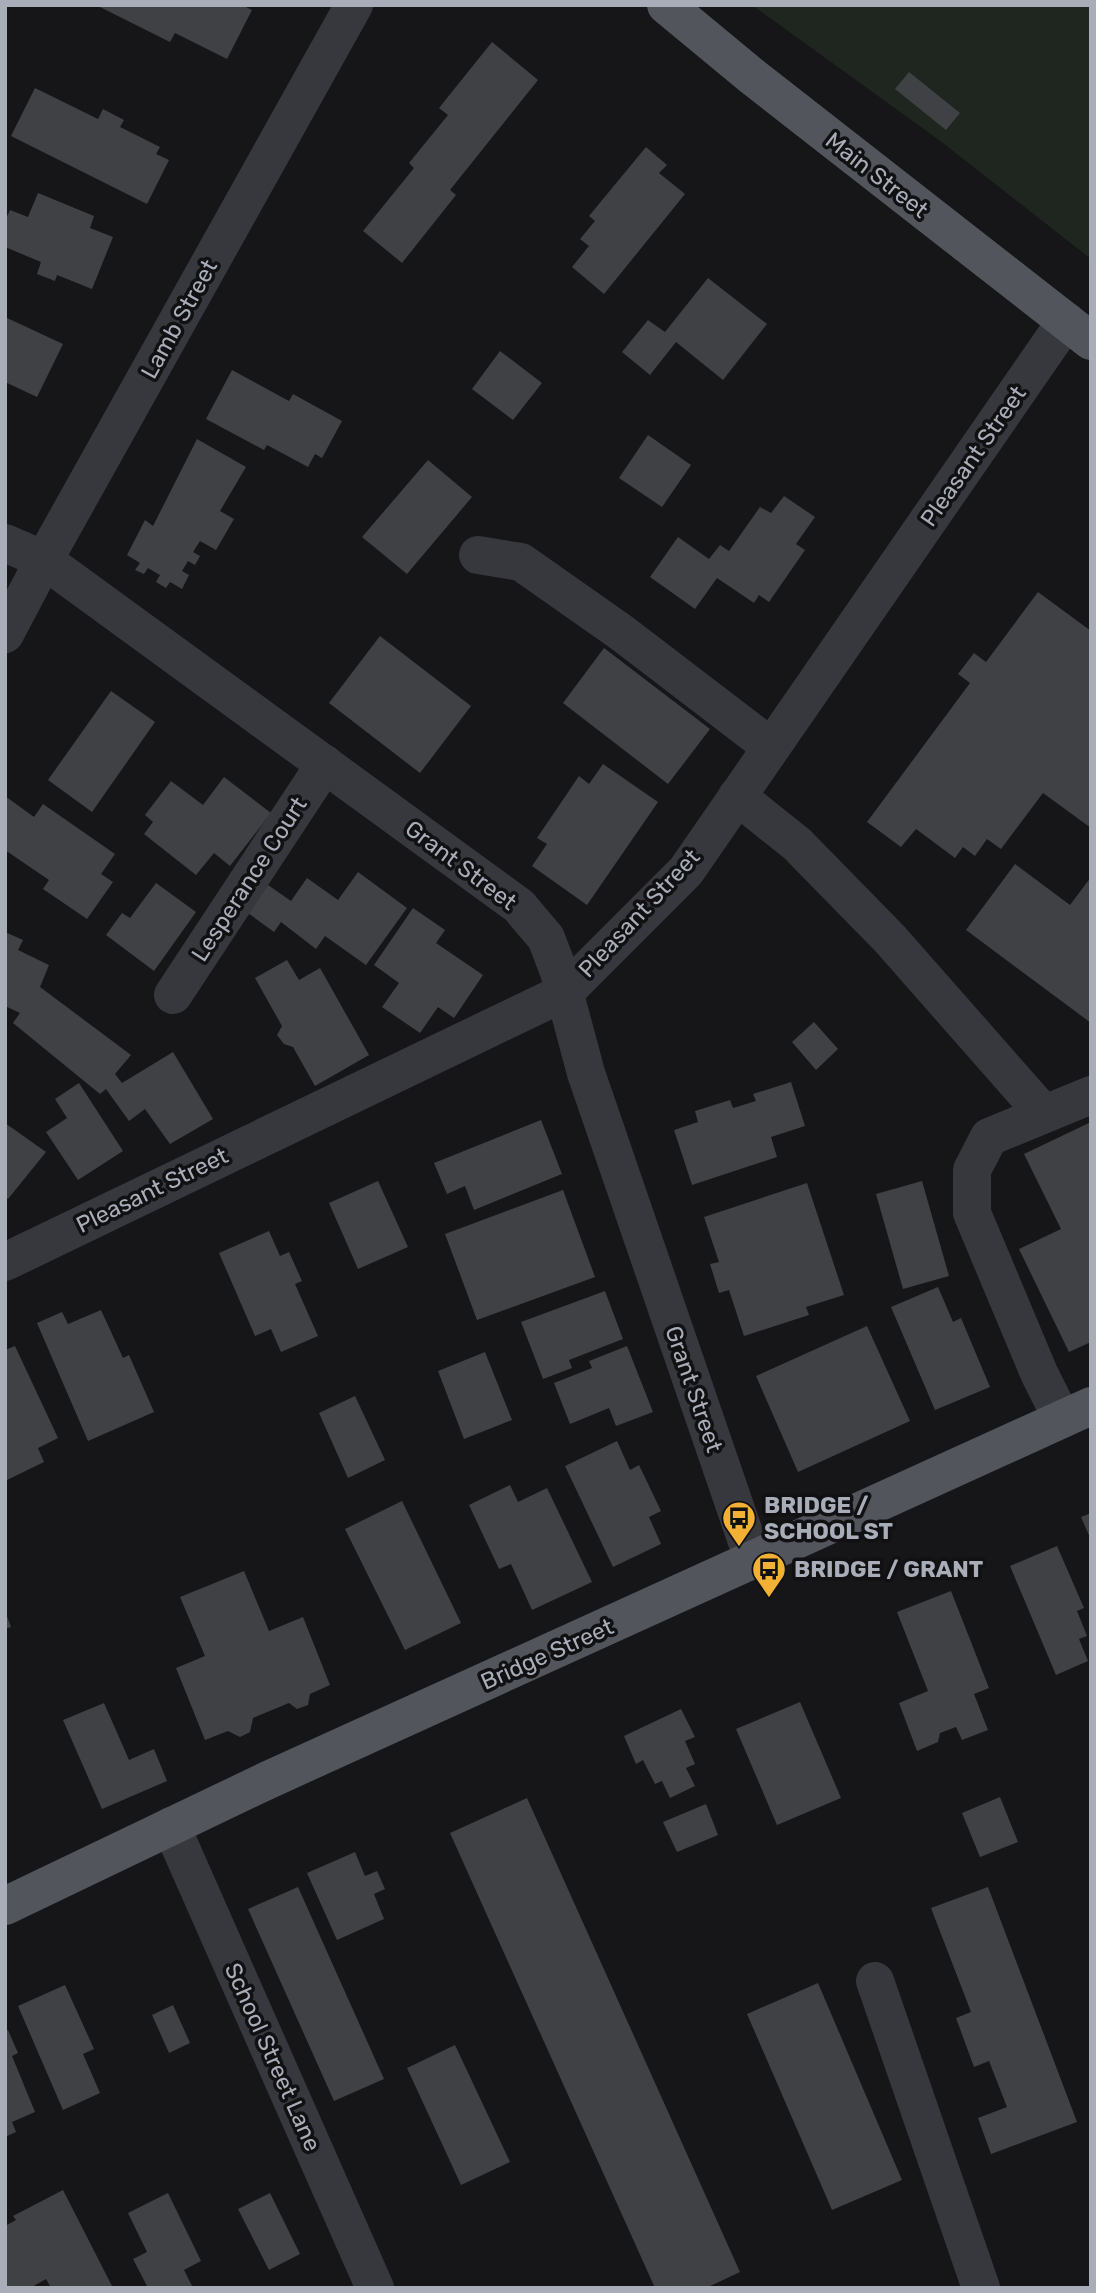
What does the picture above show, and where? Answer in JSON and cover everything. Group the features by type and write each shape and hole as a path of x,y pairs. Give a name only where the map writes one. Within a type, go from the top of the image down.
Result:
{"main road":[{"name":"Main Street","path":"666,5 753,77 1078,331"},
{"name":"Bridge Street","path":"5,1906 171,1826 1076,1413"}],"street":[{"name":"Lamb Street","path":"5,634 354,5"},
{"name":"Pleasant Street","path":"5,1262 565,992 686,871 771,747 1078,331"},
{"name":"Grant Street","path":"5,543 44,560 325,764 519,906 546,938 565,992 586,1073 753,1559"},
{"path":"478,555 521,562 622,633 771,747"},
{"name":"Lesperance Court","path":"173,995 325,764"},
{"path":"737,796 797,844 872,920 1044,1114"},
{"path":"1076,1413 1039,1373 972,1213 972,1170 989,1137 1091,1095"},
{"name":"School Street Lane","path":"171,1826 375,2288"},
{"path":"875,1982 981,2288"}],"shaded area":[{"path":"752,5 1091,5 1091,259 939,140"}],"building":[{"path":"96,5 242,5 252,10 227,59 175,33 170,42"},
{"path":"492,42 538,80 450,190 456,195 402,263 363,231 414,168 409,163 448,115 439,108"},
{"path":"909,72 960,113 946,130 895,89"},
{"path":"35,88 98,119 103,109 124,120 120,127 160,147 156,154 169,160 147,204 11,136"},
{"path":"646,147 667,165 659,173 685,194 604,294 572,267 589,246 580,239 595,221 589,216"},
{"path":"38,193 94,216 90,228 113,237 92,289 57,275 55,281 37,274 41,262 5,247 5,221 10,210 28,217"},
{"path":"708,278 767,324 723,380 676,342 650,375 622,352 648,320 665,332"},
{"path":"5,317 63,344 37,397 5,382"},
{"path":"500,351 542,383 513,420 472,389"},
{"path":"232,370 289,401 293,394 342,421 322,458 315,454 308,467 267,445 264,450 206,419"},
{"path":"648,435 691,465 662,507 619,478"},
{"path":"197,439 246,467 220,511 234,519 216,550 200,541 193,552 200,556 195,565 188,561 182,571 189,575 182,589 170,582 166,588 156,582 160,575 148,568 144,574 135,570 140,563 127,555 145,520 153,526"},
{"path":"428,460 472,497 407,574 362,537"},
{"path":"784,496 815,517 796,544 805,550 769,602 759,595 754,603 717,578 695,609 650,577 678,537 709,559 720,545 729,551 760,507 771,513"},
{"path":"1038,592 1091,631 1091,828 1043,793 1001,849 987,839 975,856 963,847 955,858 916,829 901,847 867,822 970,683 958,674 974,653 986,662"},
{"path":"380,636 471,706 420,773 329,703"},
{"path":"604,648 710,729 668,784 563,703"},
{"path":"111,691 155,722 92,812 48,780"},
{"path":"603,764 658,802 587,905 532,866 547,844 537,838 579,776 589,784"},
{"path":"224,777 271,813 230,866 214,853 196,875 144,834 153,822 145,815 171,781 203,805"},
{"path":"5,796 34,817 43,804 115,854 101,874 113,882 87,919 43,889 49,880 5,850"},
{"path":"1015,864 1070,905 1091,877 1091,1023 966,930"},
{"path":"358,872 407,908 366,965 325,936 316,949 281,922 274,932 248,913 268,885 291,901 307,878 338,900"},
{"path":"156,883 196,912 154,971 106,935 122,913 130,918"},
{"path":"413,908 445,930 436,943 483,975 454,1018 438,1007 420,1033 382,1007 399,983 374,965"},
{"path":"5,932 23,940 18,950 49,965 40,987 131,1055 115,1074 122,1083 173,1052 213,1119 170,1144 145,1109 129,1121 106,1089 100,1094 13,1023 20,1013 5,1006"},
{"path":"287,960 299,980 320,968 369,1055 315,1086 293,1047 284,1044 277,1035 282,1026 255,978"},
{"path":"814,1022 838,1049 816,1070 792,1042"},
{"path":"791,1082 805,1126 771,1137 777,1157 692,1185 674,1130 698,1122 695,1111 730,1100 733,1108 756,1101 753,1094"},
{"path":"79,1083 123,1151 78,1180 46,1132 67,1118 55,1099"},
{"path":"541,1120 562,1174 474,1210 465,1186 447,1194 434,1163"},
{"path":"1091,1122 1091,1342 1069,1352 1019,1249 1061,1229 1024,1154"},
{"path":"5,1123 46,1152 8,1199 5,1197"},
{"path":"378,1181 408,1247 358,1269 329,1203"},
{"path":"922,1181 949,1276 903,1289 876,1194"},
{"path":"807,1183 844,1295 806,1307 809,1315 744,1336 729,1290 719,1293 710,1264 719,1262 704,1217"},
{"path":"563,1190 595,1277 477,1320 445,1234"},
{"path":"269,1231 280,1256 289,1252 302,1281 295,1284 318,1336 281,1352 271,1329 255,1336 219,1253"},
{"path":"938,1287 953,1322 961,1318 990,1387 935,1410 891,1307"},
{"path":"605,1291 623,1339 569,1360 572,1368 543,1379 521,1322"},
{"path":"101,1310 123,1358 129,1355 154,1412 88,1441 37,1323 62,1312 68,1324"},
{"path":"867,1326 910,1421 798,1472 756,1376"},
{"path":"15,1346 58,1438 38,1448 44,1462 5,1481 5,1350"},
{"path":"627,1346 653,1412 616,1426 609,1408 570,1424 554,1383 592,1368 589,1361"},
{"path":"485,1352 512,1420 464,1439 438,1371"},
{"path":"355,1396 385,1460 348,1478 319,1413"},
{"path":"617,1441 630,1470 639,1465 661,1511 649,1517 661,1544 613,1567 565,1466"},
{"path":"510,1485 518,1502 547,1488 592,1582 532,1610 511,1564 499,1569 469,1505"},
{"path":"402,1501 461,1623 405,1650 345,1529"},
{"path":"1091,1513 1091,1540 1081,1517"},
{"path":"1057,1546 1084,1608 1077,1611 1087,1636 1079,1639 1088,1661 1056,1675 1010,1566"},
{"path":"244,1571 269,1631 303,1617 330,1685 310,1694 308,1705 297,1709 289,1703 253,1718 250,1732 240,1737 228,1731 205,1740 176,1668 205,1656 180,1597"},
{"path":"951,1591 989,1688 974,1694 988,1730 962,1740 956,1727 940,1733 938,1742 917,1751 899,1703 928,1691 897,1612"},
{"path":"5,1611 11,1627 5,1629"},
{"path":"800,1702 841,1798 777,1825 736,1729"},
{"path":"104,1703 129,1760 154,1749 167,1781 102,1809 63,1720"},
{"path":"681,1709 695,1737 685,1741 695,1764 686,1768 695,1786 670,1798 662,1781 655,1784 643,1760 636,1764 624,1736"},
{"path":"1000,1797 1018,1842 980,1857 962,1813"},
{"path":"527,1798 740,2272 706,2288 655,2288 450,1833"},
{"path":"706,1804 718,1835 677,1852 663,1822"},
{"path":"355,1852 365,1876 377,1871 385,1889 374,1894 384,1919 337,1940 307,1873"},
{"path":"298,1887 384,2079 334,2101 248,1909"},
{"path":"988,1887 1077,2122 991,2154 978,2118 1007,2107 989,2061 974,2067 956,2018 971,2012 931,1908"},
{"path":"818,1983 902,2180 832,2210 747,2014"},
{"path":"65,1985 94,2049 83,2054 100,2093 63,2110 18,2006"},
{"path":"173,2005 190,2043 169,2053 152,2015"},
{"path":"8,2030 18,2053 12,2056 35,2112 12,2122 16,2132 5,2137 5,2032"},
{"path":"455,2045 510,2162 461,2185 407,2068"},
{"path":"63,2190 113,2288 51,2288 46,2279 30,2288 5,2288 5,2226 16,2220 13,2216"},
{"path":"168,2193 201,2261 184,2270 193,2288 148,2288 133,2259 147,2252 128,2213"},
{"path":"270,2193 300,2254 269,2270 238,2209"}],"place":[{"name":"BRIDGE / SCHOOL ST","path":"739,1548"},
{"name":"BRIDGE / GRANT","path":"769,1599"}]}
